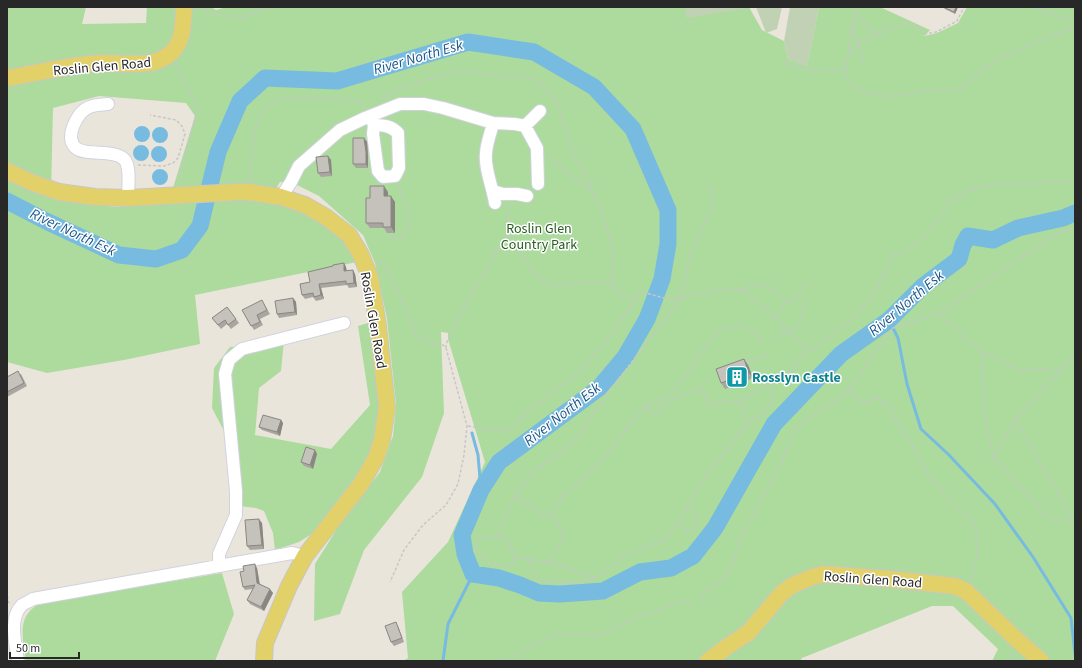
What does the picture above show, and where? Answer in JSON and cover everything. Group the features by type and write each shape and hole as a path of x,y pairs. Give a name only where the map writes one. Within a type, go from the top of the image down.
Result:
{"main road":[{"name":"Roslin Glen Road","path":"7,78 63,68 99,64 149,63 162,59 172,52 179,42 183,29 184,7"},
{"name":"Roslin Glen Road","path":"7,171 33,183 59,192 95,197 128,198 238,192 250,192 281,197 305,205 332,221 349,235 360,255 370,277 378,326 387,407 382,440 376,458 361,484 305,556 289,586 265,643 264,661"},
{"name":"Roslin Glen Road","path":"708,661 748,633 782,593 793,585 824,574 954,586 966,591 1041,661"}],"street":[{"path":"108,104 86,108 76,119 71,133 71,139 73,145 83,152 111,153 124,158 128,164 128,198"},
{"path":"281,197 299,166 340,130 372,119 400,104 424,104 493,123 525,126"},
{"path":"525,126 541,111"},
{"path":"372,119 394,129 398,133 399,168 395,176 383,177 378,171 372,119"},
{"path":"493,123 485,154 488,175 494,197 503,194 527,196"},
{"path":"525,126 537,148 538,184"},
{"path":"219,566 219,554 236,514 236,491 225,374 229,360 242,349 344,323"},
{"path":"18,661 14,629 16,615 22,605 33,599 292,553 305,556"}],"path":[{"path":"196,7 218,15 242,17 272,7"},
{"path":"855,7 859,17 865,24 882,33"},
{"path":"848,55 858,43 882,33 887,28 915,24 925,34 936,32 957,21 964,7"},
{"path":"1031,7 1075,22"},
{"path":"856,11 852,25 845,68 846,76 859,90 872,95 886,97 920,91 949,90 960,87 971,81 988,65 1005,56 1036,41 1075,27"},
{"path":"852,25 864,64"},
{"path":"784,63 801,69 835,71 845,68"},
{"path":"176,65 198,107 176,195"},
{"path":"372,119 375,104 391,92 428,79 466,70 505,77 522,76 542,84 559,105 569,143 602,212 613,249 612,284"},
{"path":"250,174 256,128 260,116 268,105 284,98 341,99 360,102 372,119"},
{"path":"128,164 164,166 172,163 178,158 185,134 182,126 176,120 150,115"},
{"path":"537,148 593,193"},
{"path":"390,240 402,237 410,227 409,212 395,176"},
{"path":"741,289 776,318 802,346 813,349 849,321 868,302 874,294 894,255 907,251 926,235 937,222 950,200 963,195 968,190 994,184 1029,185 1066,182 1075,183"},
{"path":"499,537 503,519 515,496 534,471 580,437 587,420 681,298 691,252 712,207 712,190 706,183"},
{"path":"390,582 404,550 423,525 446,504 458,484 464,455 467,426 446,344 464,307 508,233 508,194"},
{"path":"703,600 704,592 730,574 743,534 779,466 796,428 848,391 893,328 939,313 1056,234 1075,228"},
{"path":"508,233 535,275 552,286 594,281 612,284 622,296 635,300"},
{"path":"365,266 379,261 386,267 416,335 421,339 443,345 446,348"},
{"path":"776,318 786,302 798,297 807,284"},
{"path":"467,426 505,432 565,382 582,370 602,348 635,300 638,291 671,300 719,290 741,289 767,285 786,302"},
{"path":"778,337 799,326 802,320 805,302"},
{"path":"939,313 965,339 982,351 1018,370 1062,368"},
{"path":"552,515 564,494 588,475 647,405 672,394 700,354 721,328 743,325 758,334 765,342"},
{"path":"647,405 651,414 674,399 702,388 709,406 720,402 741,400 788,374 809,349"},
{"path":"982,351 985,420 993,456 1048,518 1075,522"},
{"path":"743,363 770,354"},
{"path":"993,456 1015,420 1075,354"},
{"path":"529,560 537,580 570,583 596,578 623,557 665,539 678,523 704,478 748,423 762,414 772,402 773,382"},
{"path":"848,391 864,403 877,397 890,408 900,428 915,449 928,475 954,505 976,525 977,557 966,591"},
{"path":"672,394 674,399"},
{"path":"741,400 748,423"},
{"path":"1015,420 1075,522"},
{"path":"515,496 532,507 542,516 552,515"},
{"path":"678,523 686,530 694,529 698,521 694,511 687,507"},
{"path":"548,562 565,535 552,515"},
{"path":"481,537 499,537 508,542 515,558 511,566 493,564 482,558 475,549 481,537"},
{"path":"515,558 548,562 596,578"},
{"path":"509,661 514,654 556,634 600,635 625,622 681,601 689,601 692,605"}],"green space":[{"name":"Roslin Glen Country Park","path":"7,7 86,7 82,24 146,23 147,7 180,7 179,24 162,64 190,7 211,7 216,10 227,7 749,7 762,30 784,41 788,59 807,66 819,7 880,7 930,30 924,36 937,33 958,23 967,7 1075,7 1075,661 992,661 998,649 953,606 932,606 802,658 800,661 403,661 408,658 402,592 448,542 485,462 448,339 448,333 441,332 444,413 422,477 364,550 340,614 314,621 315,564 340,524 380,472 393,436 396,404 387,319 375,263 363,235 319,196 291,182 280,182 275,190 345,240 357,262 195,295 200,344 124,360 47,373 7,362","holes":["99,96 186,103 195,116 173,188 238,199 118,207 75,203 51,193 53,108"]},
{"path":"685,7 756,7 686,18"},
{"path":"756,7 782,7 777,29 766,33"},
{"path":"790,7 819,7 807,67 788,59 784,41"},
{"path":"371,322 381,406 378,439 356,483 313,533 299,542 275,550 273,533 264,511 256,508 239,506 234,450 212,408 214,368 230,347 257,346 284,340 281,371 259,388 255,435 331,449 370,405 358,326"},
{"path":"222,573 234,614 215,661 26,661 23,642 24,623 31,609 39,603"}],"water":[{"path":"142,126 148,128 150,134 148,140 142,142 136,140 134,134 136,128"},
{"path":"160,127 166,129 168,135 166,141 160,143 154,141 152,135 154,129"},
{"path":"141,145 147,147 149,153 147,159 141,161 135,159 133,153 135,147"},
{"path":"159,146 165,148 167,154 165,160 159,162 153,160 151,154 153,148"},
{"path":"160,169 166,171 168,177 166,183 160,185 154,183 152,177 154,171"}],"building":[{"path":"943,7 956,7 954,12"},
{"path":"353,138 364,138 366,164 353,164"},
{"path":"328,156 330,172 318,173 316,157"},
{"path":"370,186 384,186 384,196 391,196 391,227 383,227 383,223 366,223 366,198 370,198"},
{"path":"344,263 344,271 353,270 354,283 346,284 346,281 319,284 321,295 314,297 313,293 302,295 300,284 310,282 308,272"},
{"path":"293,298 295,312 277,314 275,301"},
{"path":"262,300 267,310 257,315 260,322 251,326 242,310"},
{"path":"227,307 236,319 228,325 225,320 218,325 212,318"},
{"path":"744,359 749,373 721,383 716,369"},
{"path":"18,371 24,383 7,392 7,377"},
{"path":"263,415 281,420 277,432 259,427"},
{"path":"306,447 315,450 310,465 301,462"},
{"path":"259,519 262,545 247,546 245,520"},
{"path":"255,564 257,583 270,589 261,607 247,600 255,585 243,587 240,572 244,571 243,566"},
{"path":"396,622 402,638 391,642 385,626"}],"waterway":[{"name":"River North Esk","path":"7,201 119,255 156,259 182,250 200,226 218,152 240,101 265,78 337,81 468,42 534,52 594,87 633,129 668,210 668,244 662,279 647,319 625,357 599,388 499,462 481,490 462,535 465,554 473,574 499,578 539,593 560,594 603,591 640,572 671,568 693,556 715,528 774,424 841,354 889,320 923,286 959,259 963,245 968,236 993,240 1018,228 1063,218 1075,213"},
{"path":"889,320 898,338 907,384 921,429 948,454 995,504 1033,557 1071,618 1075,654"},
{"path":"472,433 478,455 481,490"},
{"path":"443,661 448,624 473,574"}],"place":[{"name":"Rosslyn Castle","path":"737,377"}]}
